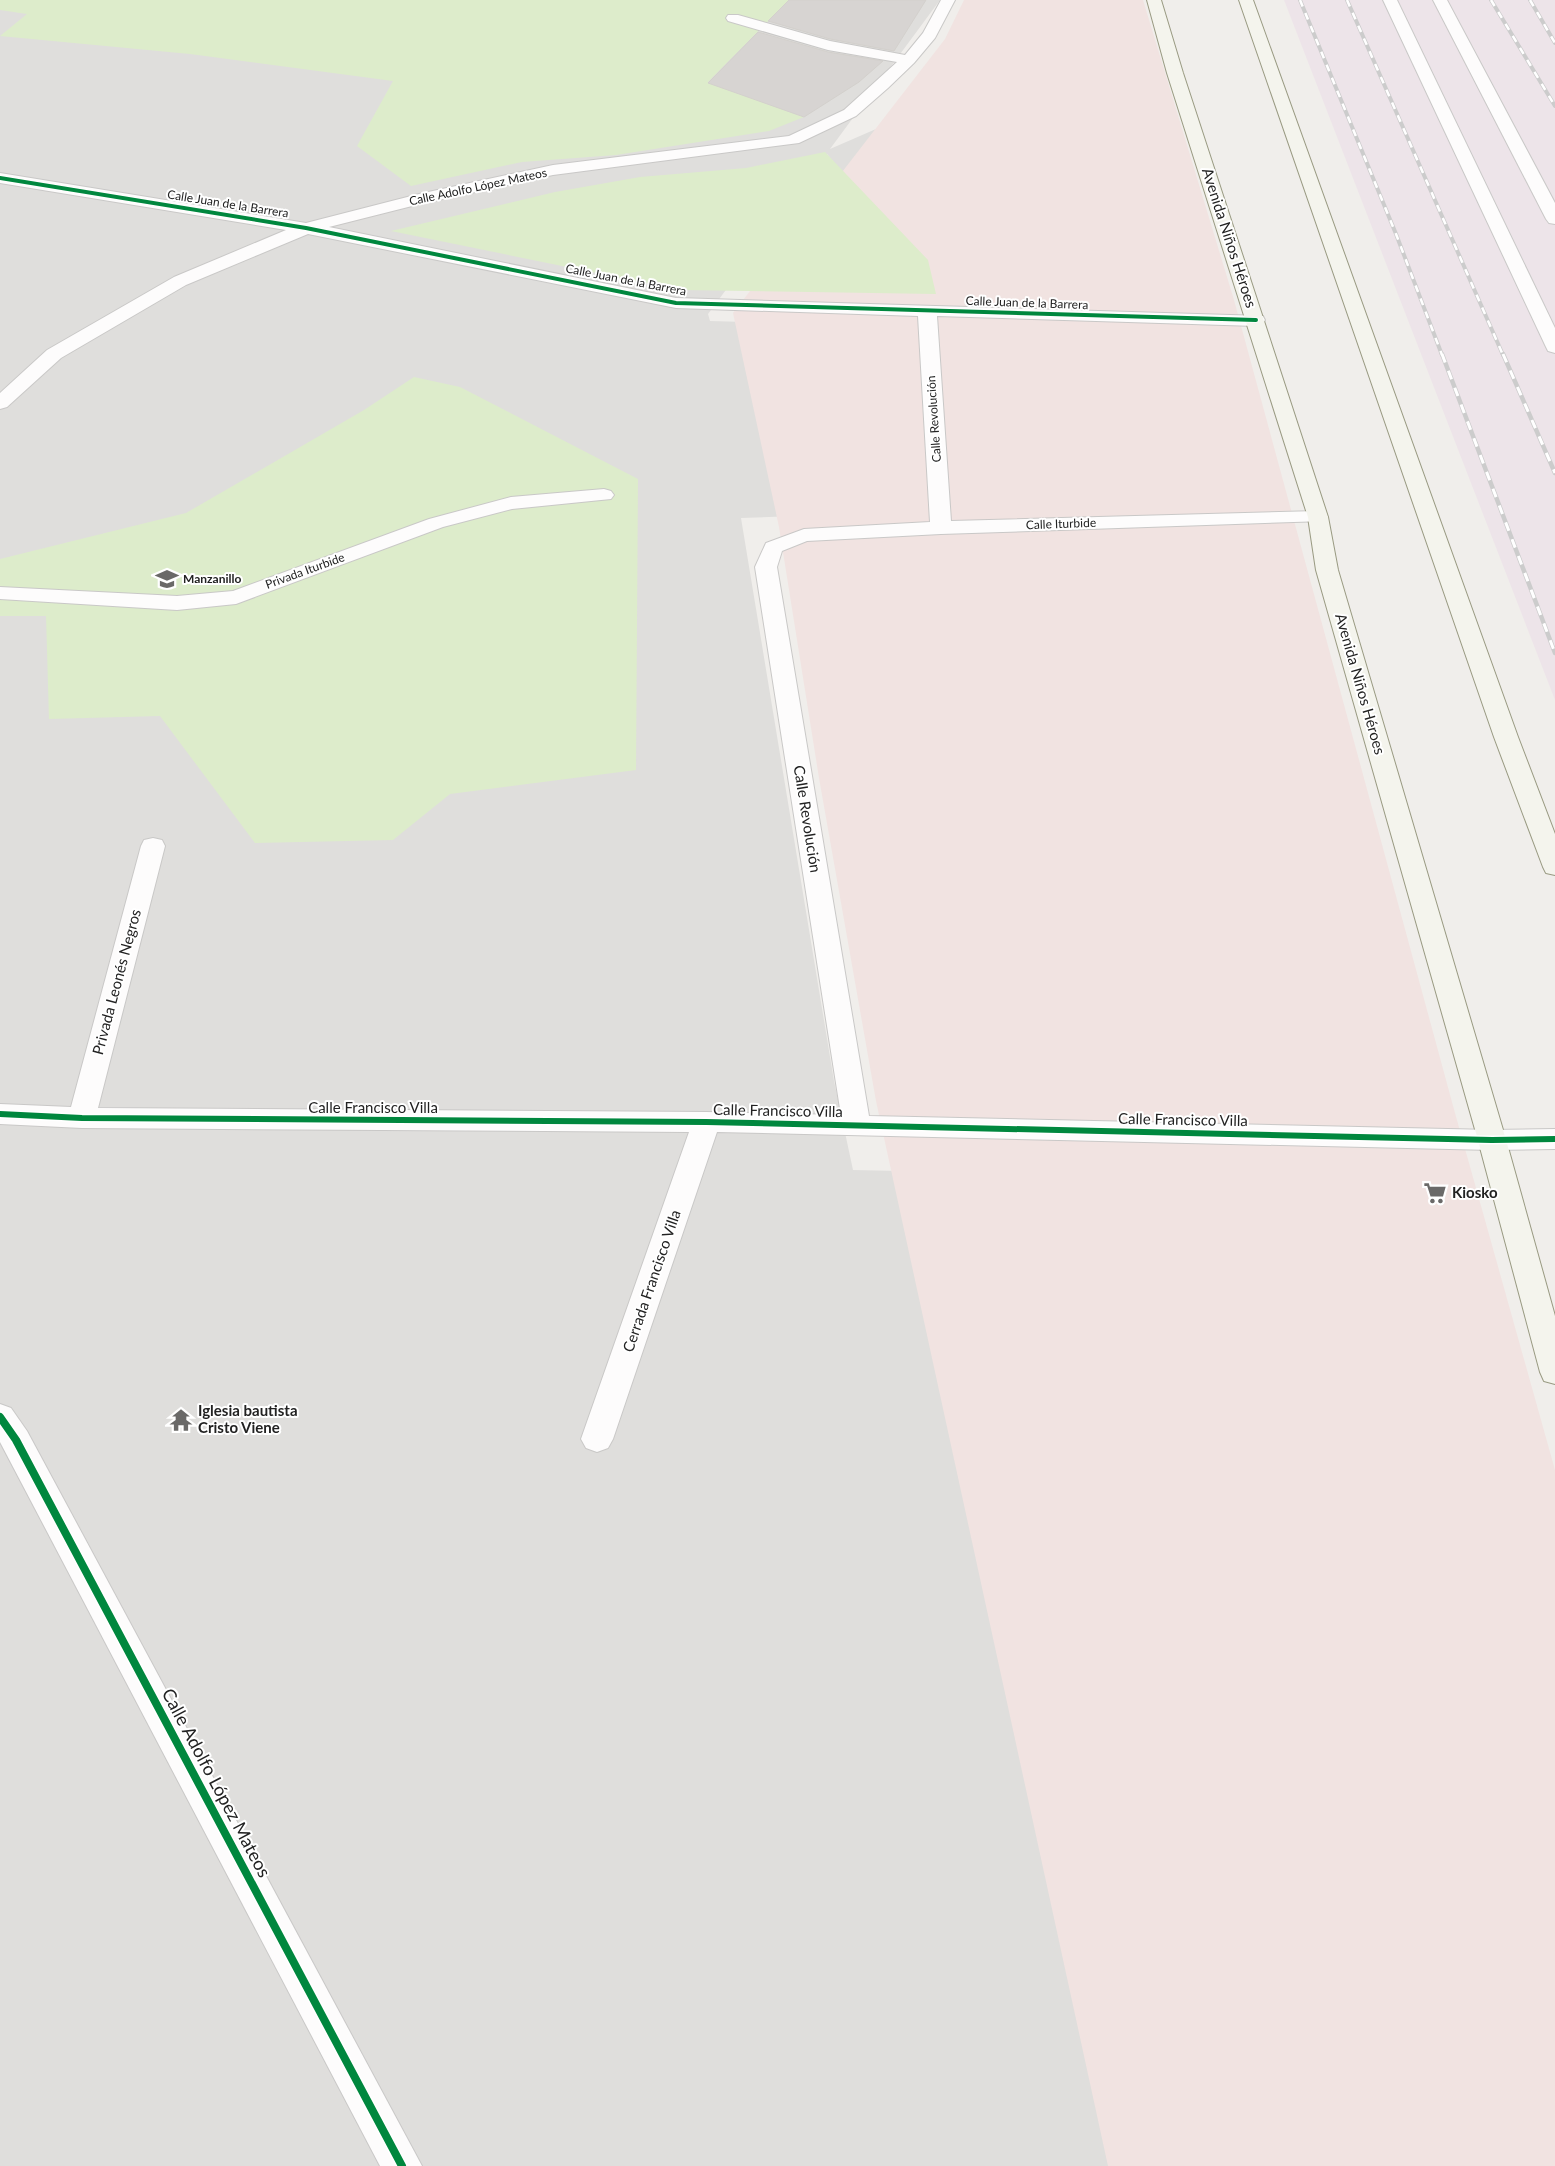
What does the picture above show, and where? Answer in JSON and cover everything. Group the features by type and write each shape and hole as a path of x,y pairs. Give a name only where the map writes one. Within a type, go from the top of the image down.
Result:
{"main road":[{"name":"Avenida Niños Héroes","path":"1154,0 1175,73 1318,517 1327,570 1492,1140 1555,1372"},
{"path":"1246,0 1503,727 1555,867"}],"street":[{"name":"Calle Adolfo López Mateos","path":"0,403 54,354 180,281 306,228 419,199 553,170 793,140 850,113 909,60 930,35 948,0"},
{"path":"1390,0 1555,347"},
{"path":"1440,0 1555,219"},
{"path":"733,18 828,45 909,60"},
{"name":"Calle Juan de la Barrera","path":"0,178 306,228 676,303 1256,320"},
{"name":"Calle Revolución","path":"927,311 941,528"},
{"name":"Privada Iturbide","path":"0,593 177,603 236,597 455,518 511,503 604,495"},
{"name":"Calle Iturbide","path":"804,535 941,528 1318,517"},
{"name":"Calle Revolución","path":"804,535 773,547 766,567 857,1125"},
{"name":"Privada Leonés Negros","path":"82,1118 153,846"},
{"name":"Calle Francisco Villa","path":"0,1114 82,1118 706,1122 1492,1140 1555,1139"},
{"name":"Cerrada Francisco Villa","path":"597,1439 706,1122"},
{"name":"Calle Adolfo López Mateos","path":"0,1417 26,1458 402,2166"}],"shaded area":[{"path":"0,0 940,0 830,149 876,129 936,294 827,154 708,314 710,321 891,326 902,512 741,518 834,1081 853,1170 1136,1176 1150,2166 0,2166"},
{"path":"964,0 1143,0 1234,300 1455,1113 1555,1470 1555,2166 1108,2166 876,1101 819,778 779,527 733,313 945,39"},
{"path":"1284,0 1555,0 1555,700"}],"green space":[{"path":"0,0 789,0 708,82 804,117 769,131 616,155 522,162 411,186 357,146 393,81 190,54 0,36 27,14 0,10"},
{"path":"825,152 928,260 936,294 680,290 391,231 555,192 640,177 746,168"},
{"path":"414,377 460,387 638,479 636,770 450,794 393,840 255,843 160,716 49,719 46,616 0,616 0,559 186,513 364,410"}],"building":[{"path":"789,0 926,0 894,51 830,39 768,21"},
{"path":"758,32 828,52 883,61 859,82 804,117 708,83"}],"railway":[{"path":"1300,0 1396,234 1442,355"},
{"path":"1347,0 1503,355"},
{"path":"1491,0 1555,106"},
{"path":"1530,0 1555,43"},
{"path":"1442,354 1555,653"},
{"path":"1503,354 1555,473"}],"cycle path":[{"path":"0,178 306,228 676,303 1256,320"},
{"path":"0,1114 82,1118 706,1122 1492,1140 1555,1139"},
{"path":"0,1417 16,1440 402,2166"}],"place":[{"name":"Manzanillo","path":"167,579"},
{"name":"Kiosko","path":"1435,1193"},
{"name":"Iglesia bautista Cristo Viene","path":"181,1420"}]}
